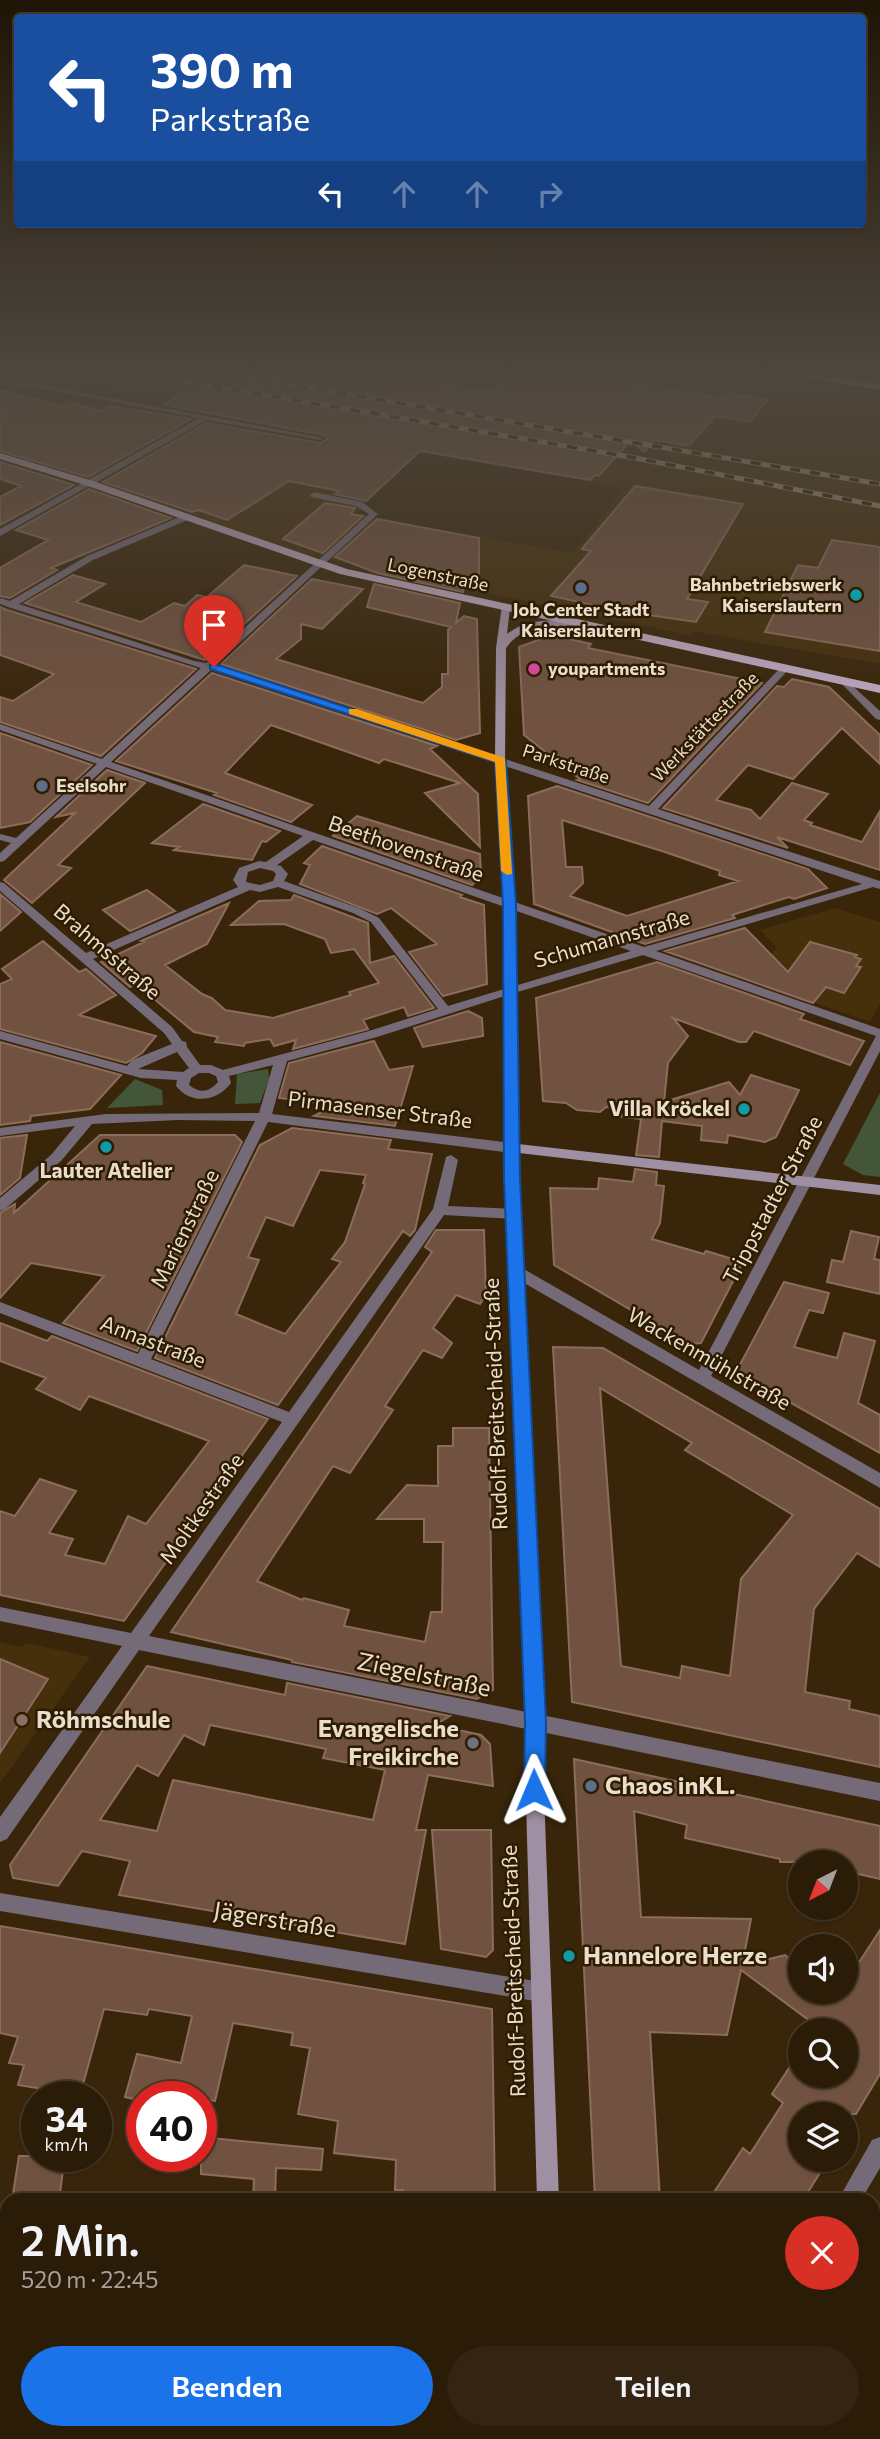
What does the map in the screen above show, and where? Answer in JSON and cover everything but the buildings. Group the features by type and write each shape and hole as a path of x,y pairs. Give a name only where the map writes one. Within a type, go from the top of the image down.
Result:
{"main road":[{"name":"Logenstraße","path":"109,490 354,575 880,689"}],"street":[{"path":"0,533 77,490"},
{"path":"0,859 374,514 359,504 314,495"},
{"path":"11,605 90,558 187,517"},
{"name":"Parkstraße","path":"0,601 878,884"},
{"name":"Rudolf-Breitscheid-Straße","path":"505,607 501,649 500,760 510,905 512,1148 536,1722 534,1765 548,2193"},
{"path":"501,649 509,634 527,626 587,625"},
{"name":"Werkstättestraße","path":"651,810 785,668"},
{"path":"844,681 880,717"},
{"name":"Beethovenstraße","path":"0,727 880,1032"},
{"path":"247,887 239,880 243,870 252,866 269,865 311,836"},
{"path":"0,837 18,842"},
{"path":"86,958 247,887 267,888 278,883 282,874 269,865"},
{"path":"278,883 375,920 446,1011"},
{"name":"Schumannstraße","path":"222,1074 878,884"},
{"name":"Brahmsstraße","path":"0,885 168,1030 184,1048 191,1073"},
{"path":"0,1035 135,1072 191,1073 211,1069 222,1074 225,1083 218,1092 203,1101 189,1094 182,1086 191,1073"},
{"name":"Trippstadter Straße","path":"702,1379 880,1039"},
{"path":"135,1072 137,1063 184,1048"},
{"path":"264,1117 282,1058"},
{"name":"Pirmasenser Straße","path":"0,1132 89,1119 264,1117 880,1190"},
{"name":"Marienstraße","path":"144,1360 264,1117"},
{"path":"0,1206 57,1158 89,1119"},
{"name":"Moltkestraße","path":"0,1833 440,1210 451,1160"},
{"path":"440,1210 514,1214"},
{"name":"Wackenmühlstraße","path":"517,1272 880,1481"},
{"name":"Annastraße","path":"0,1307 144,1360 291,1419"},
{"name":"Ziegelstraße","path":"0,1614 880,1792"},
{"name":"Jägerstraße","path":"0,1902 541,1992"},
{"path":"853,2193 880,2148"}],"shaded area":[{"path":"115,490 381,490 356,514 573,553 621,493 627,490 880,490 880,664 692,631 689,635 305,555"},
{"path":"835,908 880,922 880,1003 870,1022 752,981 777,947 760,930"},
{"name":"Röhmschule","path":"0,1642 21,1647 27,1643 90,1657 0,1783"}],"green space":[{"path":"268,1069 269,1079 260,1103 235,1104 237,1074"},
{"path":"135,1079 162,1090 163,1105 107,1108"},
{"path":"880,1093 880,1177 863,1175 843,1164"}],"railway":[{"path":"797,490 880,506"}],"slow traffic":[{"path":"353,712 500,760 507,871"}],"place":[{"name":"Job Center Stadt Kaiserslautern","path":"581,588"},
{"name":"Bahnbetriebswerk Kaiserslautern","path":"856,595"},
{"name":"youpartments","path":"534,669"},
{"name":"Eselsohr","path":"42,786"},
{"name":"Villa Kröckel","path":"744,1109"},
{"name":"Lauter Atelier","path":"106,1147"},
{"name":"Röhmschule","path":"22,1720"},
{"name":"Evangelische Freikirche","path":"473,1743"},
{"name":"Chaos inKL.","path":"591,1786"},
{"name":"Hannelore Herze","path":"569,1956"}],"route":[{"path":"214,667 500,760 510,905 512,1179 536,1722 534,1790"}]}
